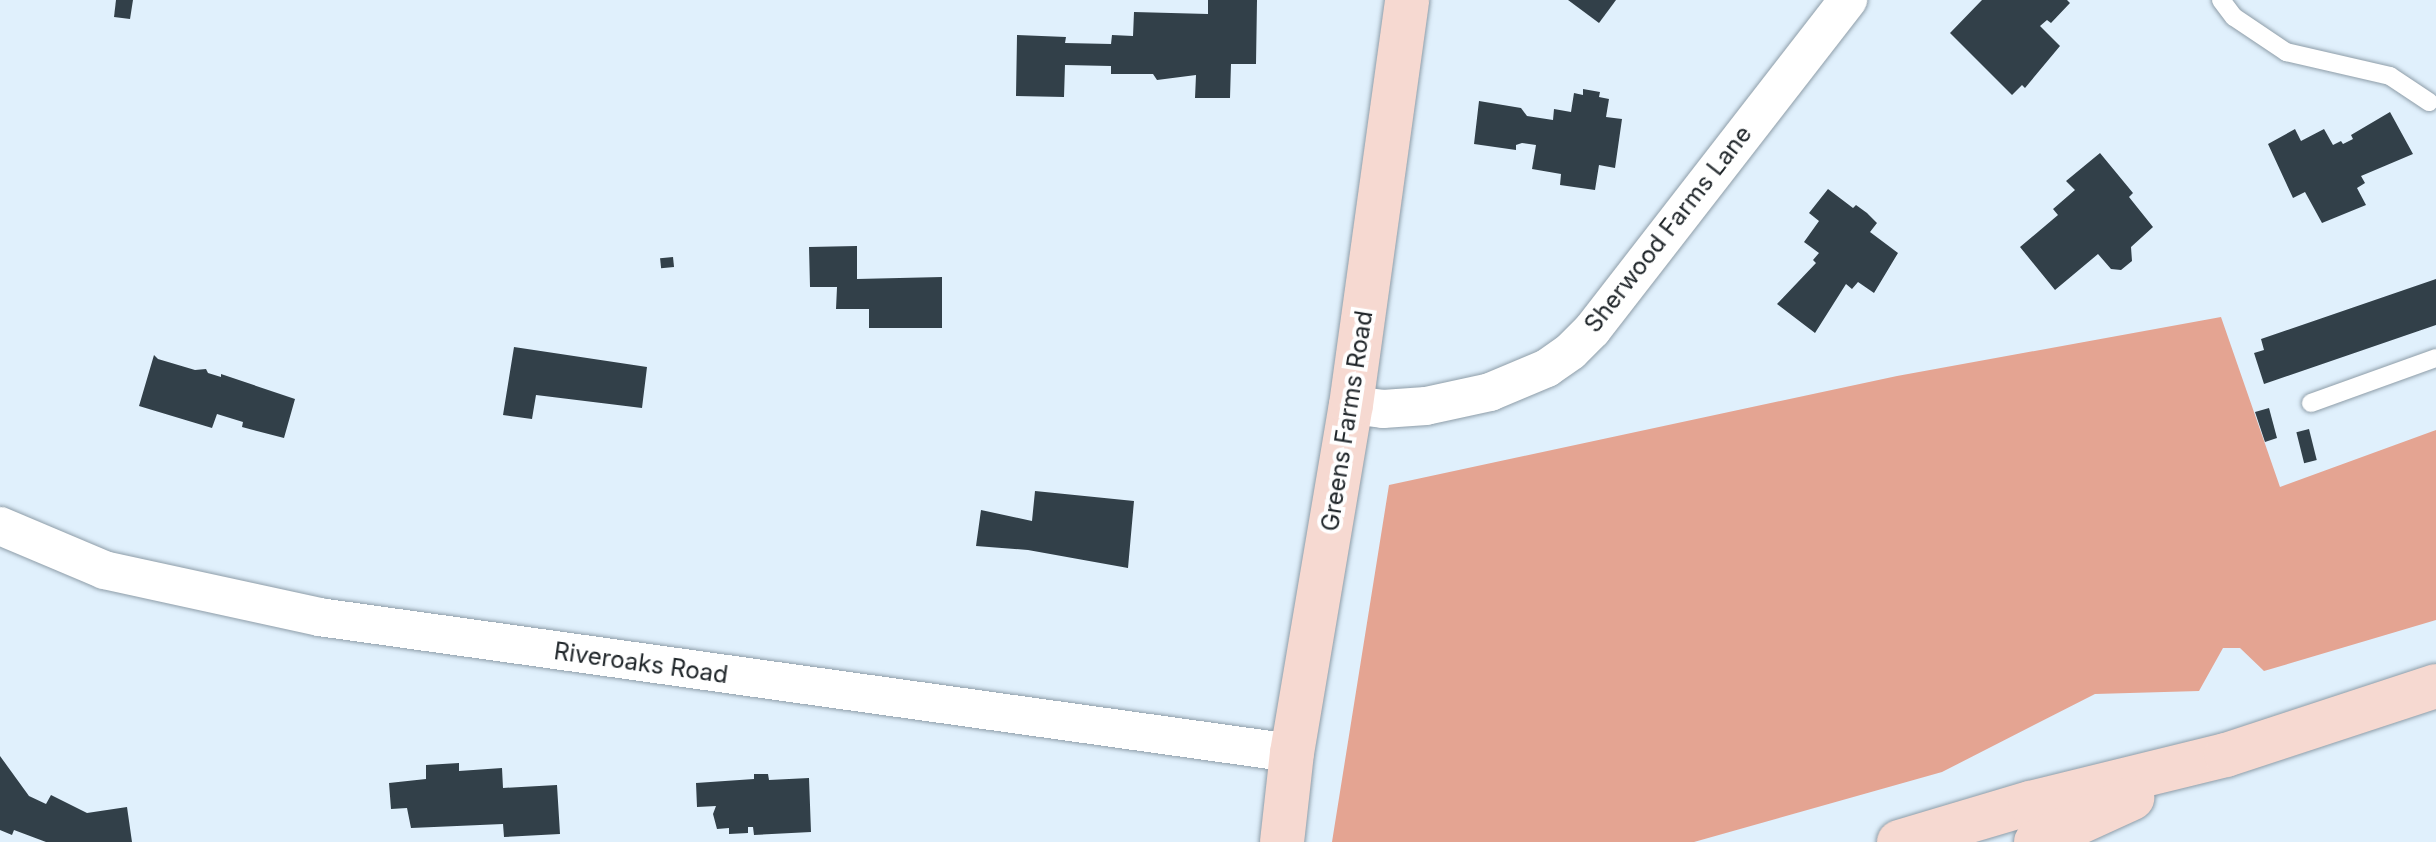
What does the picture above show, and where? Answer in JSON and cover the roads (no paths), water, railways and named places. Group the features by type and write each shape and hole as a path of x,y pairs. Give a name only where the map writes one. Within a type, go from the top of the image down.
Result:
{"main road":[{"name":"Greens Farms Road","path":"1282,842 1292,753 1351,405 1407,0"},
{"path":"1899,842 2030,803 2226,755 2436,686"},
{"path":"2036,842 2226,755"}],"street":[{"name":"Sherwood Farms Lane","path":"1351,405 1393,409 1475,396 1522,380 1571,351 1592,330 1848,0"},
{"name":"Riveroaks Road","path":"0,526 104,570 319,617 1292,753"}],"lane":[{"path":"2221,0 2234,17 2286,52 2390,76 2429,102"},
{"path":"2311,403 2436,358"}]}
